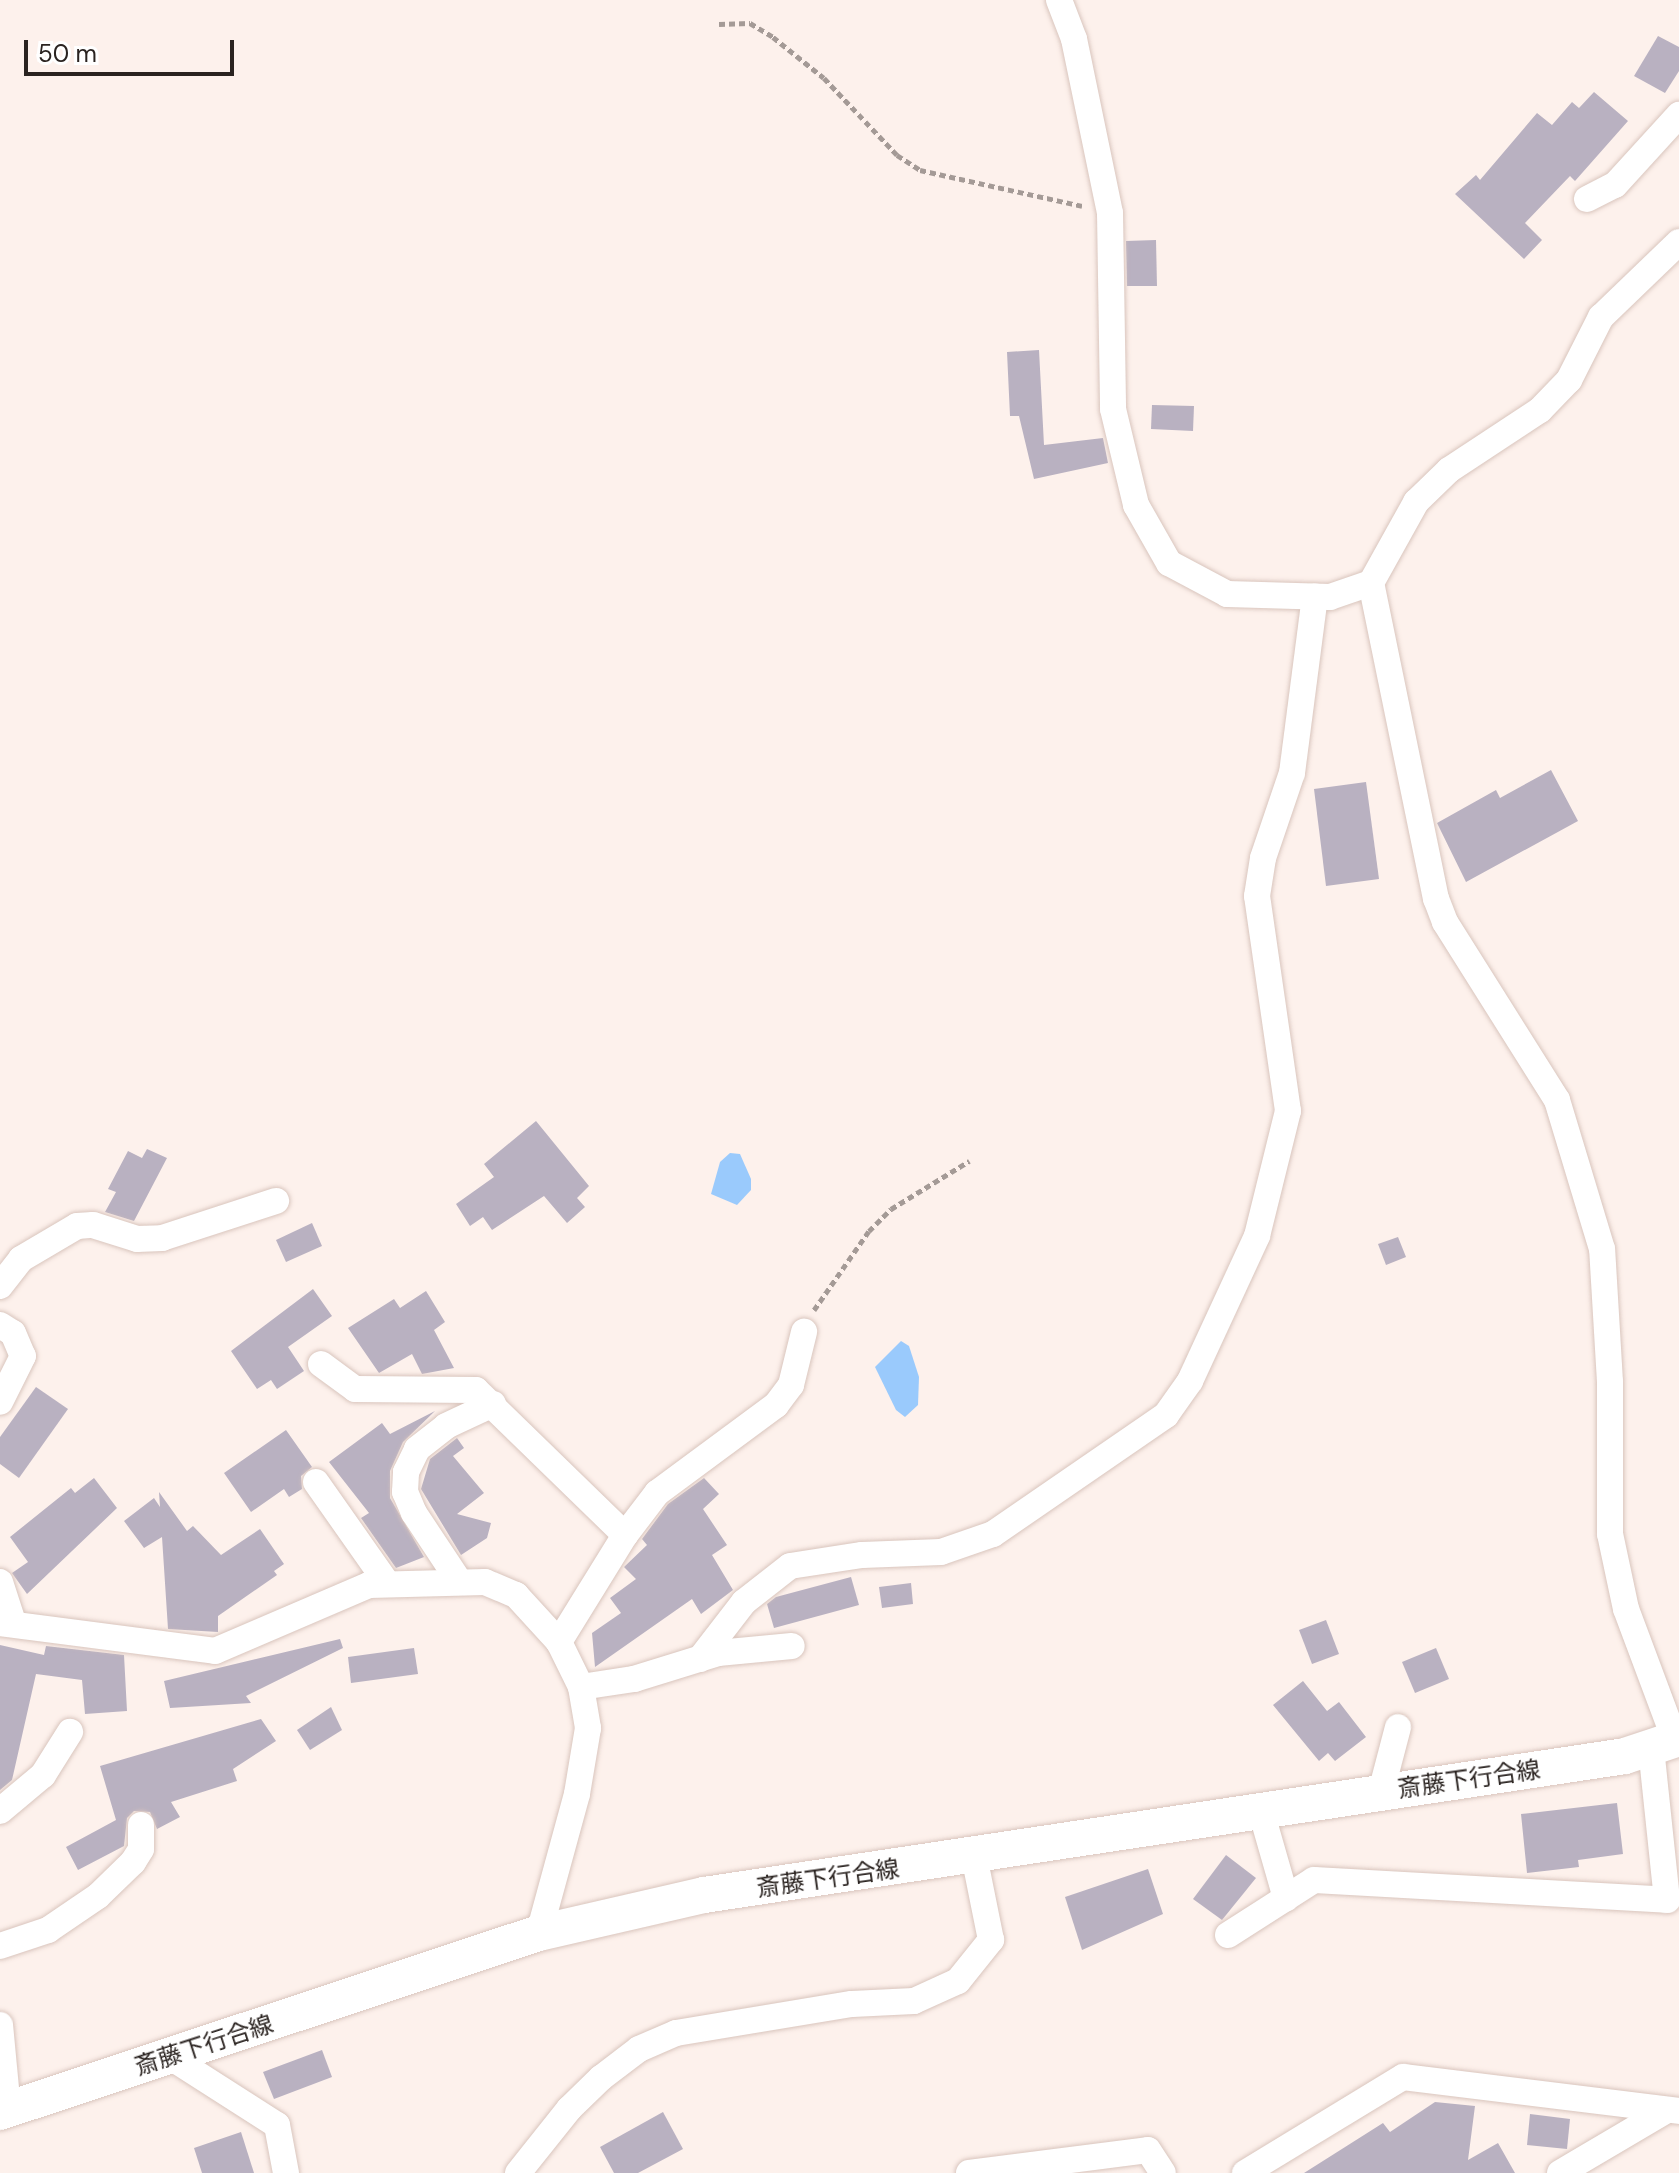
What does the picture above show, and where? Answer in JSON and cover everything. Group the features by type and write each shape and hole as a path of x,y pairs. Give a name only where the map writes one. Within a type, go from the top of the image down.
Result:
{"main road":[{"name":"斎藤下行合線","path":"4,2110 539,1933 704,1895 1381,1792 1669,1742"}],"street":[{"path":"1059,0 1074,39 1110,213 1113,409 1136,505 1169,563 1201,584 1227,594 1330,597 1371,583"},
{"path":"1587,199 1615,185 1679,115"},
{"path":"1228,1935 1314,1880 1667,1900 1669,1742 1626,1609 1610,1534 1610,1382 1602,1249 1557,1100 1440,911 1371,583 1416,502 1449,470 1540,410 1569,380 1601,317 1679,242"},
{"path":"700,1659 744,1602 790,1566 862,1555 941,1552 993,1534 1166,1415 1190,1381 1257,1236 1288,1111 1257,896 1263,858 1292,773 1315,596"},
{"path":"0,1286 21,1259 77,1226 93,1225 137,1239 162,1238 276,1201"},
{"path":"0,1325 13,1333 23,1356 0,1402"},
{"path":"559,1642 625,1535 657,1493 776,1405 791,1385 804,1332"},
{"path":"321,1364 355,1389 476,1390 625,1535"},
{"path":"459,1581 414,1513 405,1492 406,1472 417,1449 446,1426 493,1404"},
{"path":"316,1482 387,1583"},
{"path":"0,1582 7,1623 215,1651 313,1605 387,1583 485,1582 516,1595 559,1642 581,1687 588,1728 577,1794 539,1933"},
{"path":"581,1687 634,1679 700,1659 792,1646"},
{"path":"1381,1792 1398,1727"},
{"path":"0,1811 43,1775 70,1732"},
{"path":"1261,1811 1286,1898"},
{"path":"0,1946 48,1930 98,1896 133,1862 141,1849 141,1825"},
{"path":"518,2173 569,2109 601,2078 639,2049 676,2033 852,2004 914,2001 958,1981 991,1940 974,1856"},
{"path":"0,2025 4,2110"},
{"path":"169,2056 277,2125 286,2173"},
{"path":"1245,2173 1403,2077 1673,2111"},
{"path":"1560,2173 1673,2111"},
{"path":"969,2173 1148,2150 1163,2173"}],"path":[{"path":"719,24 750,23 773,37 824,78 897,155 920,170 1110,213"},
{"path":"804,1332 835,1274 869,1231 891,1209 969,1161"}],"water":[{"path":"730,1153 740,1154 751,1179 751,1190 737,1205 711,1194 720,1162"},
{"path":"901,1341 909,1346 919,1377 918,1405 905,1417 896,1410 875,1367"}],"building":[{"path":"1658,36 1679,47 1679,71 1665,93 1634,76"},
{"path":"1594,92 1628,121 1575,181 1570,176 1525,223 1542,240 1524,259 1455,194 1476,175 1480,180 1537,113 1552,125 1572,102 1579,108"},
{"path":"1156,240 1157,286 1127,286 1126,241"},
{"path":"1039,350 1044,445 1103,438 1108,463 1034,479 1019,416 1010,416 1007,352"},
{"path":"1152,405 1194,406 1193,431 1151,429"},
{"path":"1551,770 1578,821 1466,882 1437,823 1496,790 1500,798"},
{"path":"1366,782 1379,879 1326,886 1314,789"},
{"path":"536,1121 589,1186 577,1198 585,1207 567,1223 544,1196 492,1230 483,1217 470,1226 456,1204 494,1177 484,1164"},
{"path":"147,1149 167,1158 134,1221 105,1212 116,1192 108,1189 128,1151 142,1158"},
{"path":"312,1223 322,1246 286,1262 276,1240"},
{"path":"1398,1237 1406,1257 1386,1265 1378,1244"},
{"path":"313,1289 332,1316 288,1347 304,1371 277,1389 271,1380 257,1389 231,1351"},
{"path":"426,1291 445,1322 434,1330 454,1368 422,1374 412,1354 379,1373 348,1328 394,1299 400,1308"},
{"path":"36,1387 68,1409 19,1478 0,1464 0,1437"},
{"path":"435,1411 403,1442 390,1471 390,1498 424,1557 396,1568 361,1518 369,1513 329,1462 382,1423 390,1434"},
{"path":"286,1430 312,1467 301,1476 302,1489 289,1497 284,1489 251,1512 224,1473"},
{"path":"457,1438 464,1448 453,1456 484,1493 457,1514 491,1523 487,1538 461,1555 421,1489 430,1459"},
{"path":"94,1478 117,1508 27,1594 12,1573 28,1562 10,1537 71,1488 75,1493"},
{"path":"704,1478 719,1494 703,1509 727,1545 712,1555 733,1590 701,1614 692,1599 595,1667 592,1633 621,1613 610,1598 636,1579 624,1567 647,1545 642,1539 668,1504"},
{"path":"159,1492 187,1531 193,1526 221,1555 260,1529 284,1564 274,1571 277,1575 218,1616 218,1632 168,1629 162,1537 144,1548 124,1521 154,1498 160,1507"},
{"path":"851,1577 859,1605 774,1628 767,1604 776,1597"},
{"path":"911,1583 913,1604 882,1608 879,1587"},
{"path":"1326,1620 1339,1654 1312,1664 1299,1630"},
{"path":"340,1639 343,1648 246,1696 251,1703 170,1708 164,1681"},
{"path":"0,1645 44,1655 46,1646 124,1655 127,1711 85,1714 82,1680 36,1674 12,1780 0,1790"},
{"path":"414,1648 418,1674 351,1683 348,1657"},
{"path":"1436,1648 1449,1679 1415,1693 1402,1662"},
{"path":"1303,1681 1327,1711 1339,1702 1366,1737 1335,1761 1328,1753 1319,1761 1273,1705"},
{"path":"331,1707 342,1730 310,1750 297,1730"},
{"path":"261,1719 276,1741 233,1769 237,1781 171,1802 180,1817 157,1829 150,1812 134,1811 127,1818 124,1846 78,1870 66,1847 116,1820 100,1766"},
{"path":"1617,1803 1623,1854 1578,1860 1579,1867 1527,1873 1521,1814"},
{"path":"1226,1855 1256,1878 1222,1920 1193,1899"},
{"path":"1148,1869 1163,1914 1082,1950 1065,1897"},
{"path":"322,2050 332,2077 274,2099 263,2072"},
{"path":"1435,2102 1475,2106 1468,2160 1498,2143 1515,2173 1304,2173 1383,2123 1390,2132"},
{"path":"663,2112 683,2149 638,2173 614,2173 600,2147"},
{"path":"1530,2114 1570,2119 1567,2149 1527,2145"},
{"path":"241,2132 254,2173 202,2173 194,2148"}]}
